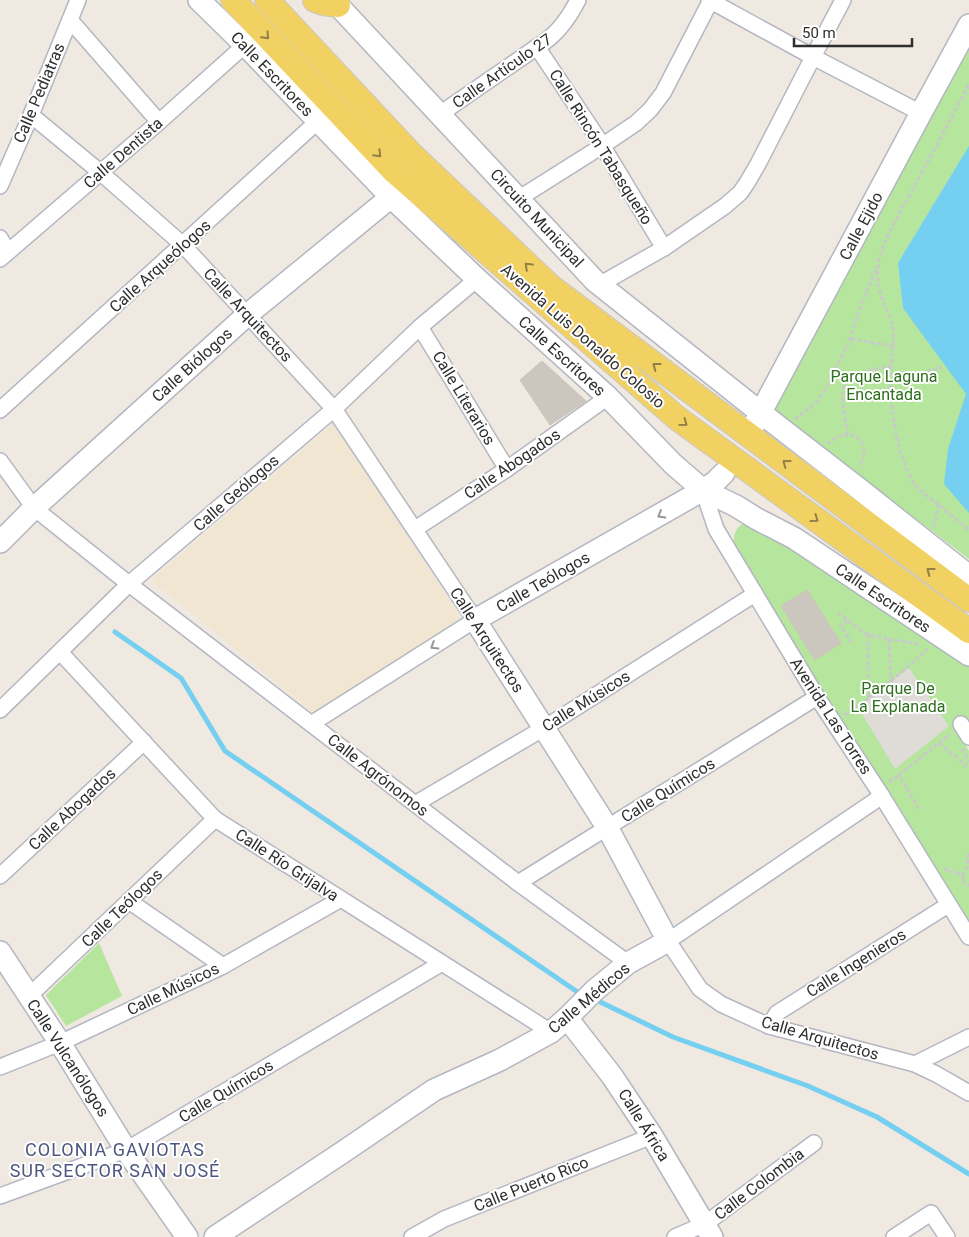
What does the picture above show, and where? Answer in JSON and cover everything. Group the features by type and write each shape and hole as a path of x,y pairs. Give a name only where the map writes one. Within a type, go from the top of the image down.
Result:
{"main road":[{"name":"Avenida Luis Donaldo Colosio","path":"233,0 394,171 677,418 969,631"},
{"name":"Avenida Luis Donaldo Colosio","path":"267,0 411,154 551,287 969,600"},
{"path":"315,0 323,3 336,2"}],"street":[{"name":"Calle Pediatras","path":"0,186 78,0"},
{"name":"Calle Escritores","path":"199,0 245,45 391,197 477,279 608,397 672,464 703,490 794,538 969,655"},
{"name":"Calle Artículo 27","path":"440,114 547,42 561,28 578,0"},
{"path":"518,198 602,146 636,123 650,110 669,82 710,0 920,114"},
{"path":"599,285 664,248 725,206 740,192 758,164 844,0"},
{"name":"Circuito Municipal","path":"336,2 599,285 757,420"},
{"path":"70,20 159,122"},
{"name":"Calle Ejido","path":"757,420 969,25"},
{"name":"Calle Dentista","path":"4,255 159,122 245,45"},
{"name":"Calle Rincón Tabasqueño","path":"537,47 602,146 664,248"},
{"name":"Calle Arquitectos","path":"31,115 184,245 334,409 475,620 544,728 607,828 668,941 700,989 721,1004 769,1026 915,1064 969,1093"},
{"name":"Calle Arqueólogos","path":"0,410 184,245 318,121"},
{"name":"Calle Biólogos","path":"0,542 34,508 248,315 391,197"},
{"path":"0,238 4,255"},
{"name":"Calle Geólogos","path":"0,710 129,584 334,409 420,328 477,279"},
{"name":"Calle Literarios","path":"420,328 506,469"},
{"name":"Calle Abogados","path":"415,529 506,469 608,397"},
{"path":"757,420 779,427 969,576"},
{"name":"Calle Agrónomos","path":"0,461 34,508 129,584 518,883 628,963"},
{"name":"Calle Teólogos","path":"311,724 475,620 703,490 724,473"},
{"name":"Avenida Las Torres","path":"703,490 716,529 817,697 882,796 969,937"},
{"path":"716,529 721,520 736,506"},
{"name":"Calle Músicos","path":"415,804 544,728 755,594"},
{"name":"Calle Río Grijalva","path":"60,652 215,819 551,1032"},
{"name":"Calle Químicos","path":"518,883 817,697"},
{"name":"Calle Abogados","path":"0,876 144,742"},
{"name":"Calle Médicos","path":"214,1237 434,1090 500,1060 551,1032 628,963 668,941 882,796"},
{"name":"Calle Teólogos","path":"29,996 215,819"},
{"name":"Calle Músicos","path":"0,1067 60,1043 223,966 341,899"},
{"path":"130,901 223,966"},
{"name":"Calle Ingenieros","path":"769,1026 777,1013 948,905"},
{"name":"Calle Vulcanólogos","path":"0,952 60,1043 126,1150 187,1237"},
{"name":"Calle Químicos","path":"0,1196 126,1150 442,963"},
{"name":"Calle África","path":"581,1004 612,1076 652,1136 708,1231"},
{"path":"915,1064 969,1037"},
{"name":"Calle Puerto Rico","path":"412,1237 444,1219 652,1136"},
{"name":"Calle Colombia","path":"675,1237 708,1231 814,1143"},
{"path":"894,1237 932,1213 947,1237"}],"path":[{"path":"779,427 790,423 801,415 823,394 850,338 888,235 969,85"},
{"path":"877,266 876,277 892,327 893,346 890,383 895,425 903,460 909,476 916,486 969,530"},
{"path":"850,338 893,346"},
{"path":"848,434 842,390 845,384 858,374 891,366"},
{"path":"890,383 942,367"},
{"path":"814,454 830,441 843,435 848,434 861,440 864,446 861,464 853,484"},
{"path":"833,722 891,682 932,646 868,635 838,613"},
{"path":"848,620 840,625 852,643"},
{"path":"868,635 869,698"},
{"path":"889,639 891,682"},
{"path":"919,808 899,775 939,743 961,731"},
{"path":"939,743 969,768"},
{"path":"969,851 968,868 963,875 962,881 969,886"},
{"path":"945,876 941,868 963,875"}],"shaded area":[{"path":"334,423 461,618 314,713 151,580"},
{"path":"909,668 949,726 895,769 858,707"}],"green space":[{"name":"Parque Laguna Encantada","path":"969,49 969,559 773,410 899,174"},
{"name":"Parque De La Explanada","path":"749,522 755,524 969,665 969,720 955,728 969,751 969,929 865,764 734,546 736,530 741,525"},
{"path":"99,943 122,996 66,1026 46,995"}],"water":[{"path":"969,146 969,513 944,484 948,449 966,394 903,308 898,263"}],"building":[{"path":"542,361 586,401 550,425 520,380"},
{"path":"807,590 841,643 815,660 781,606"}],"waterway":[{"path":"115,632 181,678 225,751 584,995"},
{"path":"594,999 673,1037 808,1086 877,1117 969,1174"}],"district":[{"name":"COLONIA GAVIOTAS SUR SECTOR SAN JOSÉ","path":"115,1159"}]}
